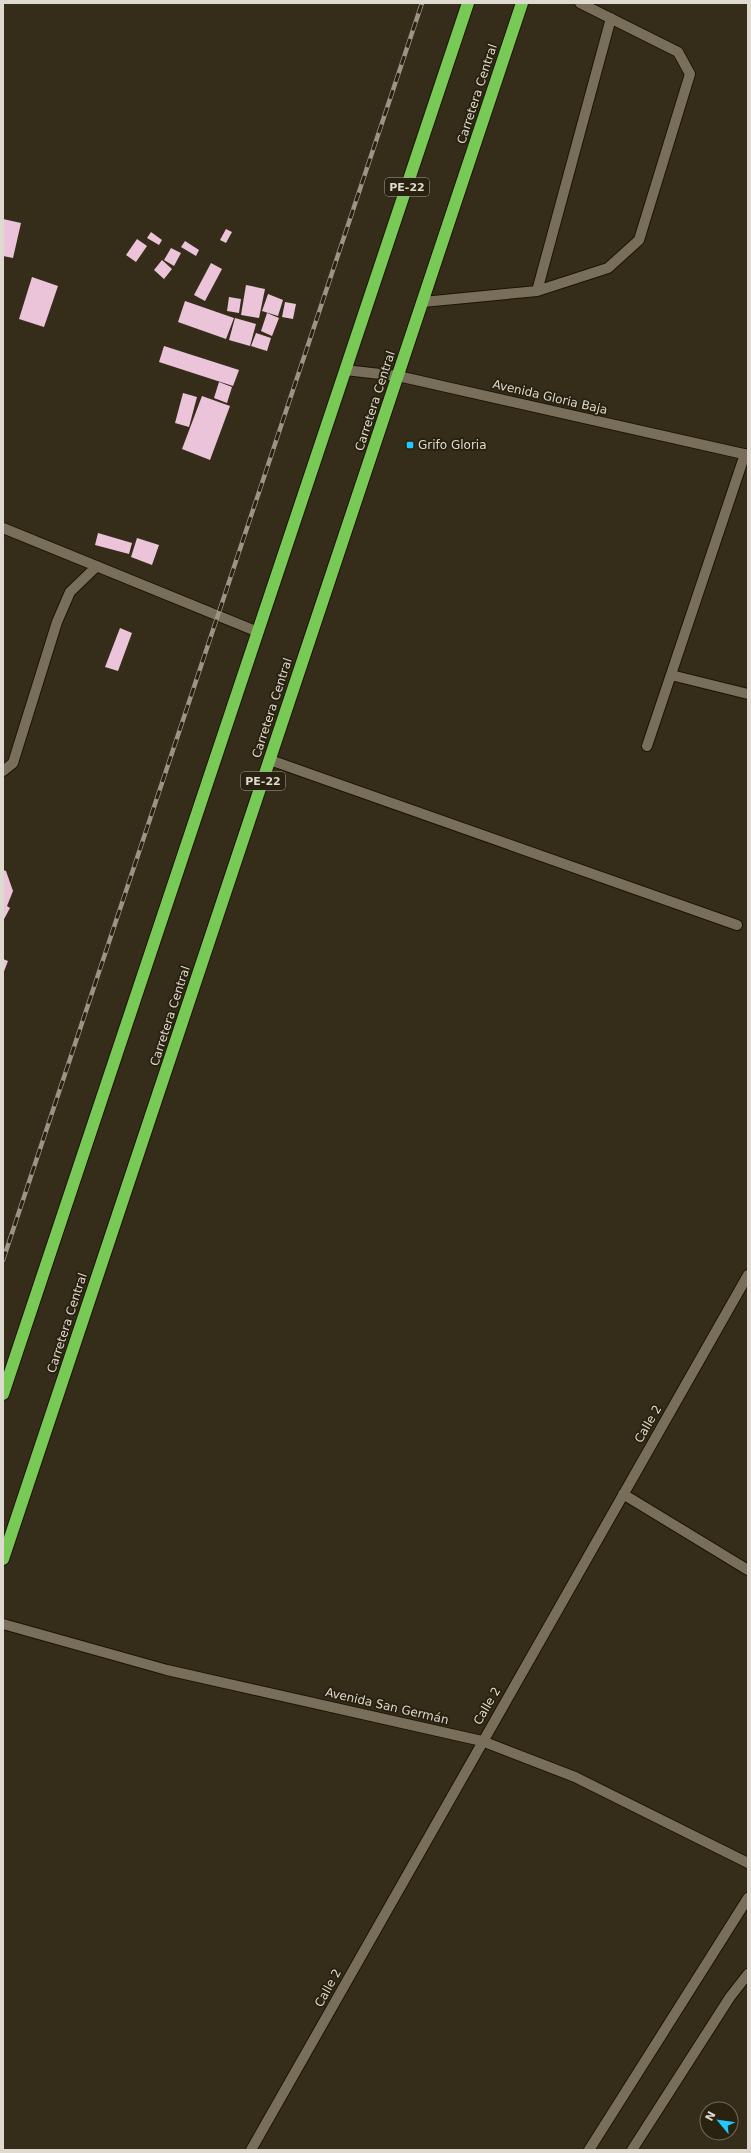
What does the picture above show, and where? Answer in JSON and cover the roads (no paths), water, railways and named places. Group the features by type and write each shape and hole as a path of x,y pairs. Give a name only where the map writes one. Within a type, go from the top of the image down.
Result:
{"highway":[{"name":"PE-22","path":"3,1394 468,3"},
{"name":"Carretera Central","path":"3,1559 522,3"}],"street":[{"path":"423,302 537,291 608,268 640,240 690,74 678,52 580,3"},
{"path":"537,291 611,18"},
{"name":"Avenida Gloria Baja","path":"345,370 398,376 746,454"},
{"path":"647,746 746,454"},
{"path":"3,528 258,632"},
{"path":"3,772 13,763 57,622 70,592 97,566"},
{"path":"671,675 748,694"},
{"path":"270,760 737,925"},
{"name":"Calle 2","path":"251,2150 748,1275"},
{"path":"623,1494 748,1570"},
{"name":"Avenida San Germán","path":"3,1624 167,1670 482,1741 576,1777 748,1863"},
{"path":"589,2150 748,1898"},
{"path":"632,2150 730,1997 748,1974"}],"railway":[{"path":"3,1260 422,3"}],"place":[{"name":"Grifo Gloria","path":"410,445"}]}
